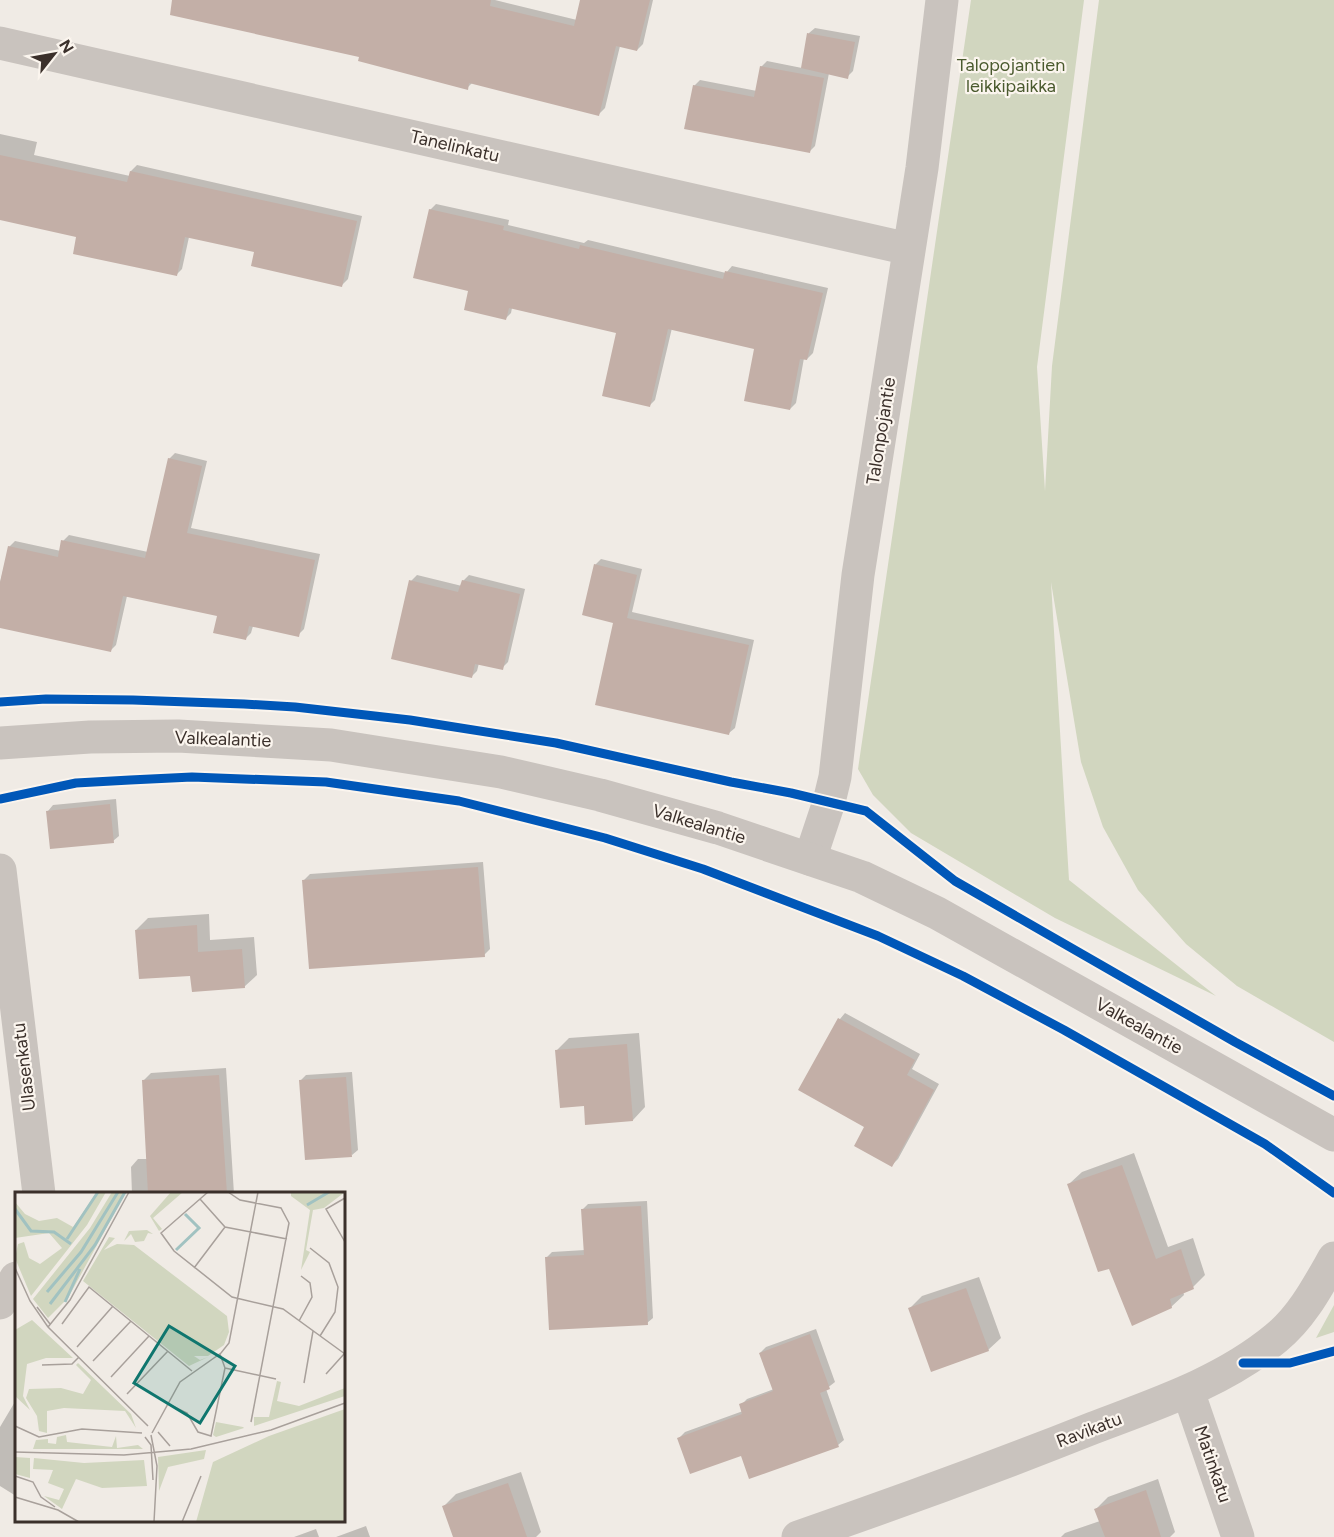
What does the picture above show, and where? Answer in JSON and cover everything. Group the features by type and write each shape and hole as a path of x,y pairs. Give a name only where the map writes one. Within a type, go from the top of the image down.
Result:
{"street":[{"name":"Talonpojantie","path":"810,859 835,777 858,575 922,168 942,0"},
{"name":"Tanelinkatu","path":"0,43 909,249"},
{"name":"Valkealantie","path":"0,743 90,737 178,736 331,745 501,772 718,828 862,877 937,913 1334,1135"},
{"name":"Ulasenkatu","path":"0,870 39,1192"},
{"name":"Ravikatu","path":"798,1537 1048,1446 1188,1391 1243,1363 1278,1337 1307,1306 1334,1257"},
{"path":"0,1303 15,1280"},
{"name":"Matinkatu","path":"1188,1391 1238,1537"}],"green space":[{"name":"Talopojantien leikkipaikka","path":"971,0 1084,0 1037,367 1045,491 1052,366 1099,0 1334,0 1334,1042 1237,986 1186,944 1138,890 1103,827 1081,762 1051,582 1069,880 1216,996 1055,918 911,833 873,795 858,769"},
{"path":"1334,1305 1334,1332 1316,1338"}],"building":[{"path":"172,0 491,0 490,6 574,26 580,0 650,0 637,51 616,46 599,116 469,83 468,90 358,61 359,57 170,15"},
{"path":"807,33 855,42 848,79 801,68"},
{"path":"760,66 824,78 810,153 684,129 693,85 754,97"},
{"path":"0,155 127,182 130,171 357,221 342,287 251,266 254,252 185,237 177,276 73,254 76,237 0,220"},
{"path":"429,209 504,226 503,230 579,249 580,245 723,279 725,271 823,293 807,360 800,359 790,410 744,401 754,349 668,329 650,407 602,396 616,333 509,308 506,320 464,310 468,291 413,278"},
{"path":"168,458 202,466 187,533 315,560 299,637 249,626 246,640 213,633 217,616 123,596 111,652 0,628 0,582 8,546 58,557 61,540 145,558"},
{"path":"594,564 637,575 627,618 749,645 729,735 595,705 613,623 582,615"},
{"path":"409,580 458,592 462,580 520,594 503,670 475,664 472,678 391,659"},
{"path":"110,804 114,843 50,849 46,811"},
{"path":"478,867 485,957 309,969 302,880"},
{"path":"197,925 198,952 242,949 245,988 192,992 190,976 139,979 135,930"},
{"path":"838,1018 915,1060 907,1075 934,1090 892,1167 854,1146 864,1127 798,1090"},
{"path":"627,1044 633,1121 585,1125 584,1106 560,1108 555,1050"},
{"path":"219,1075 227,1192 148,1192 142,1080"},
{"path":"346,1077 352,1157 305,1160 299,1080"},
{"path":"1122,1165 1156,1259 1181,1249 1194,1289 1170,1299 1172,1308 1132,1326 1109,1269 1098,1272 1067,1184"},
{"path":"641,1206 648,1325 549,1330 545,1257 584,1255 581,1209"},
{"path":"966,1288 989,1351 931,1372 908,1308"},
{"path":"810,1334 830,1389 820,1393 839,1447 749,1479 741,1456 690,1474 677,1438 742,1414 739,1404 773,1391 759,1353"},
{"path":"508,1483 527,1537 453,1537 442,1506"},
{"path":"1146,1490 1161,1537 1105,1537 1094,1509"}],"cycle path":[{"path":"0,702 46,699 244,704 295,707 410,720 556,743 866,811 955,881 1235,1042 1334,1096"},
{"path":"0,799 76,783 130,780 192,777 326,782 459,801 605,838 703,869 878,936 963,976 1064,1030 1265,1144 1334,1193"},
{"path":"1243,1363 1290,1363 1334,1351"}]}
